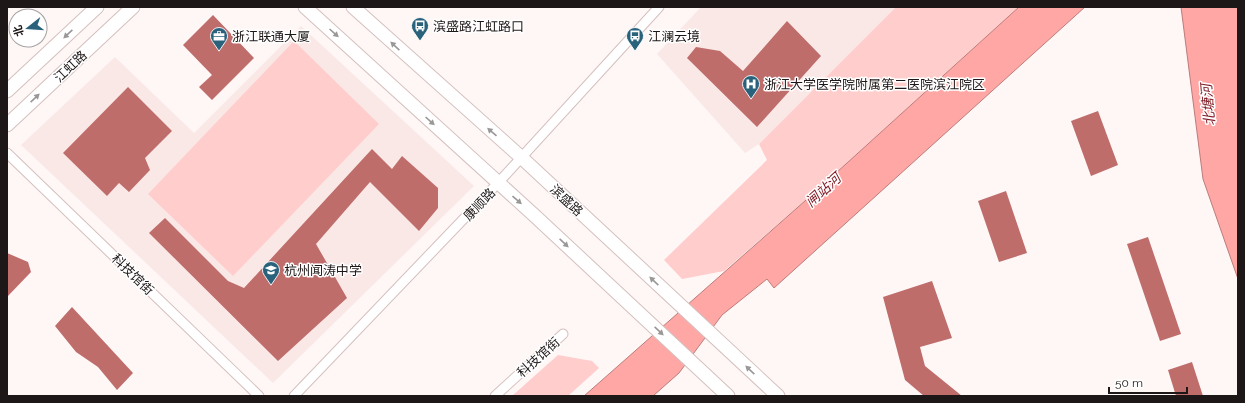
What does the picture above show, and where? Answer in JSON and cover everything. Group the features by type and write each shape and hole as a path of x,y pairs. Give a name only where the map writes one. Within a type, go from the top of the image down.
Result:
{"main road":[{"name":"江虹路","path":"7,91 97,7"},
{"name":"江虹路","path":"7,125 133,7"},
{"path":"305,7 536,216 728,396"},
{"name":"滨盛路","path":"353,7 522,158 778,396"}],"street":[{"name":"康顺路","path":"294,396 522,158 659,7"},
{"name":"科技馆街","path":"7,153 259,396"},
{"name":"科技馆街","path":"495,396 563,334"}],"shaded area":[{"name":"浙江大学医学院附属第二医院滨江院区","path":"701,7 896,7 759,144 745,153 657,54"},
{"path":"896,7 1019,7 814,193 724,271 682,279 664,260 767,160 759,144"},
{"name":"杭州闻涛中学","path":"301,26 474,186 273,383 21,145 115,57 194,133"},
{"path":"294,41 379,124 233,276 148,194"},
{"path":"558,355 592,361 599,368 568,396 512,396"}],"water":[{"name":"闸站河","path":"1019,7 1085,7 774,288 767,279 722,315 679,373 653,396 584,396 814,193"},
{"name":"北塘河","path":"1181,7 1238,7 1238,279 1203,179"}],"building":[{"name":"浙江联通大厦","path":"213,15 254,58 212,100 199,87 212,75 183,45"},
{"path":"787,21 821,56 757,127 687,58 696,47 720,51 743,71"},
{"path":"128,87 172,131 145,158 150,170 129,192 119,183 107,196 63,153"},
{"path":"1098,111 1118,165 1091,176 1071,121"},
{"path":"372,149 392,169 402,156 438,188 438,208 419,231 370,182 316,244 347,298 278,361 149,233 165,218 228,281 244,288"},
{"path":"1006,191 1027,253 999,262 978,201"},
{"path":"1148,237 1181,334 1160,341 1127,244"},
{"path":"7,253 28,262 31,272 7,297"},
{"path":"932,281 952,338 920,347 925,366 962,396 924,396 905,380 883,297"},
{"path":"72,307 133,373 117,390 98,367 76,352 55,326"},
{"path":"1192,362 1203,396 1176,396 1168,370"}],"place":[{"name":"滨盛路江虹路口","path":"420,41"},
{"name":"浙江联通大厦","path":"219,51"},
{"name":"江澜云境","path":"635,51"},
{"name":"浙江大学医学院附属第二医院滨江院区","path":"751,99"},
{"name":"杭州闻涛中学","path":"271,285"}]}
